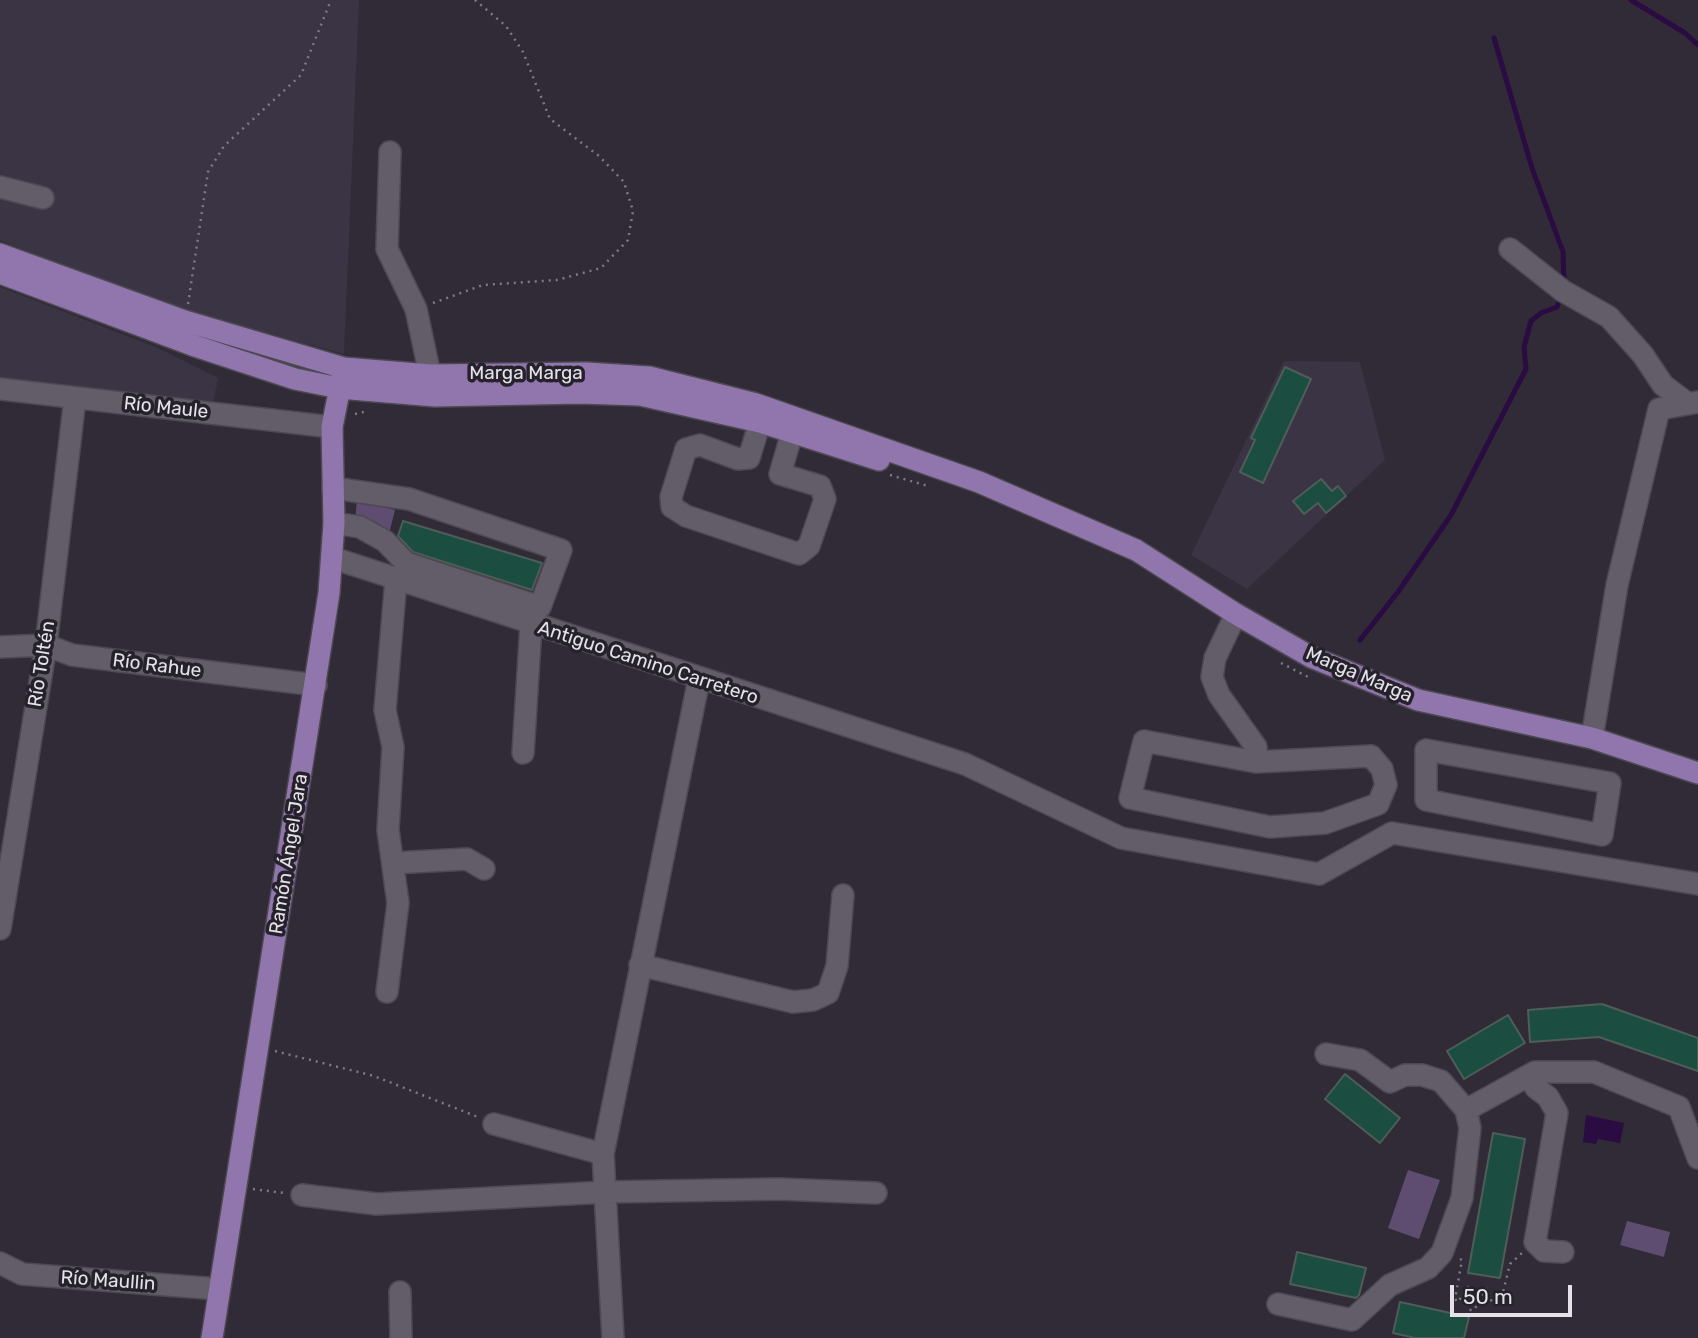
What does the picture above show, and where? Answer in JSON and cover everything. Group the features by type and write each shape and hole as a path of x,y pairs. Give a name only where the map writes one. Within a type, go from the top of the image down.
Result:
{"main road":[{"name":"Marga Marga","path":"0,254 342,378 435,396 640,395 760,422 1046,513"},
{"name":"Marga Marga","path":"0,273 192,345 295,379 586,373 649,377 820,425 979,482 1136,550 1236,614 1311,657 1418,700 1592,738 1698,773"},
{"name":"Ramón Ángel Jara","path":"212,1338 316,685 333,558 333,419 342,378"}],"street":[{"path":"390,152 387,249 416,309 430,375"},
{"path":"0,187 43,198"},
{"path":"1510,249 1563,291 1609,317 1643,355 1663,385 1693,403"},
{"name":"Río Maule","path":"0,389 75,398 333,419"},
{"name":"Río Toltén","path":"0,929 46,645 75,398"},
{"path":"1592,738 1617,585 1659,409 1693,403"},
{"path":"760,422 749,458 738,459 700,446 686,449 671,498 672,507 686,516 799,554 809,546 825,499 820,486 780,474 792,433"},
{"path":"332,488 409,499 561,550 540,607 406,563 384,541 360,527 334,523"},
{"name":"Antiguo Camino Carretero","path":"333,558 531,625 965,764 1121,838 1319,874 1392,833 1698,884"},
{"path":"387,992 398,903 388,830 393,747 385,710 396,579"},
{"path":"1236,614 1215,658 1212,677 1219,695 1256,747 1256,762"},
{"path":"523,753 531,625"},
{"name":"Río Rahue","path":"0,647 46,645 72,656 316,685"},
{"path":"612,1338 607,1192 603,1154 699,679"},
{"path":"1144,741 1256,762 1371,756 1382,769 1385,785 1378,804 1325,823 1270,827 1130,799 1144,741"},
{"path":"1426,750 1610,783 1602,835 1426,800 1426,750"},
{"path":"393,863 467,859 484,869"},
{"path":"640,965 793,1002 813,1000 828,993 837,966 843,895"},
{"path":"1278,1304 1352,1320 1391,1285 1428,1268 1442,1253 1462,1198 1470,1128 1466,1110 1441,1082 1422,1075 1405,1075 1390,1082 1360,1060 1326,1054"},
{"path":"1466,1110 1535,1072 1594,1072 1679,1107 1698,1158"},
{"path":"1548,1097 1552,1072"},
{"path":"1528,1076 1536,1088 1548,1097 1557,1113 1535,1242 1544,1251 1563,1252"},
{"path":"494,1124 603,1154"},
{"path":"302,1195 377,1204 607,1192 779,1189 876,1193"},
{"name":"Río Maullin","path":"0,1263 22,1275 219,1289"},
{"path":"400,1292 401,1338"}],"path":[{"path":"186,321 208,172 224,146 300,75 331,0"},
{"path":"416,309 482,285 557,280 601,268 628,240 633,211 624,182 598,156 550,118 523,52 506,26 475,0"},
{"path":"333,419 359,415 376,408"},
{"path":"881,472 935,488"},
{"path":"1281,663 1314,680"},
{"path":"258,1046 374,1076 494,1124"},
{"path":"236,1187 302,1195"},
{"path":"1437,1258 1452,1263 1454,1258 1462,1260 1455,1299 1458,1302 1468,1287 1472,1288 1469,1310 1474,1310 1487,1288 1492,1303 1502,1296 1510,1264 1535,1242"}],"shaded area":[{"path":"0,0 359,0 344,354 139,298 0,240"},
{"path":"0,287 158,348 218,378 213,404 0,381"},
{"path":"1284,361 1360,362 1385,460 1247,589 1191,555"},
{"path":"357,499 395,510 386,535 355,522"},
{"path":"1586,1115 1624,1123 1620,1143 1598,1139 1596,1144 1583,1142"},
{"path":"1408,1170 1440,1180 1419,1239 1388,1228"},
{"path":"1627,1221 1670,1232 1664,1257 1620,1245"}],"building":[{"path":"1285,367 1311,379 1263,483 1240,472 1255,440 1251,438"},
{"path":"1321,479 1332,491 1338,486 1346,496 1326,513 1318,503 1304,514 1293,501"},
{"path":"403,521 542,563 532,590 413,552 398,536"},
{"path":"1602,1004 1698,1038 1698,1071 1599,1037 1530,1042 1528,1010"},
{"path":"1508,1015 1525,1043 1464,1079 1447,1051"},
{"path":"1345,1074 1400,1118 1380,1143 1325,1099"},
{"path":"1493,1133 1525,1139 1500,1278 1468,1273"},
{"path":"1297,1252 1366,1268 1359,1295 1356,1298 1290,1284"},
{"path":"1400,1302 1469,1317 1464,1338 1415,1338 1393,1333"}],"waterway":[{"path":"1631,0 1685,33 1698,45"},
{"path":"1494,38 1532,168 1563,252 1564,285"},
{"path":"1360,640 1398,592 1451,515 1526,369 1524,347 1531,321 1541,313 1557,307 1561,295"}]}
